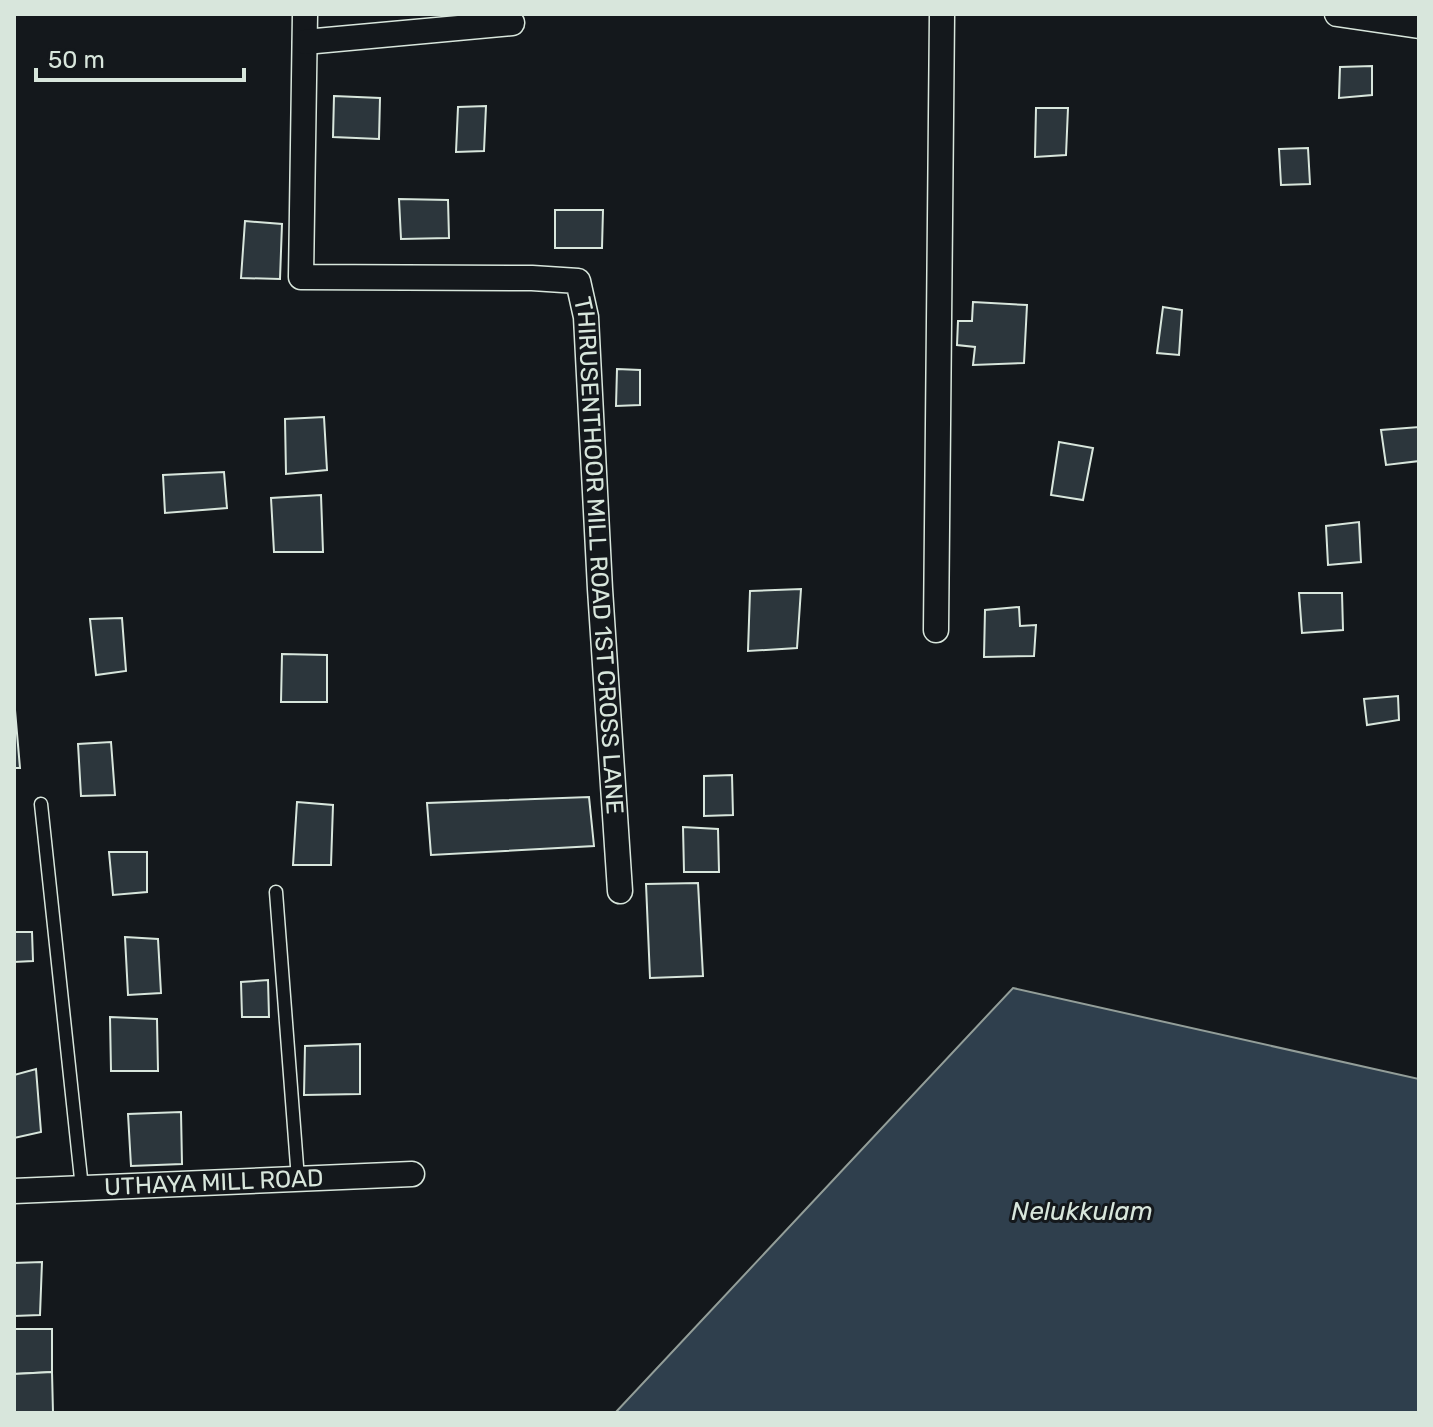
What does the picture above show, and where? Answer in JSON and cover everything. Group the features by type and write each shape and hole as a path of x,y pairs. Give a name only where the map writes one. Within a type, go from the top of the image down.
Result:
{"street":[{"name":"THIRUSENTHOOR MILL ROAD 1ST CROSS LANE","path":"305,14 301,277 578,281 586,317 620,891"},
{"path":"936,630 942,14"},
{"path":"1337,14 1419,26"},
{"path":"305,42 512,23"},
{"name":"UTHAYA MILL ROAD","path":"14,1191 412,1174"}],"lane":[{"path":"41,804 82,1188"},
{"path":"276,892 298,1179"}],"water":[{"name":"Nelukkulam","path":"1013,988 1419,1079 1419,1413 615,1413"}],"building":[{"path":"1372,66 1372,95 1339,98 1340,67"},
{"path":"334,96 380,98 379,139 333,137"},
{"path":"486,106 484,151 456,152 458,107"},
{"path":"1036,108 1068,108 1066,155 1035,157"},
{"path":"1308,148 1310,184 1281,185 1279,149"},
{"path":"399,199 448,200 449,238 401,239"},
{"path":"555,210 603,210 602,248 555,248"},
{"path":"245,221 282,224 280,279 241,278"},
{"path":"973,302 1027,305 1024,363 973,365 975,347 957,345 958,321 972,321"},
{"path":"1163,307 1182,310 1179,355 1157,353"},
{"path":"617,369 640,370 640,405 616,406"},
{"path":"324,417 327,470 286,474 285,419"},
{"path":"1419,427 1419,461 1386,465 1381,430"},
{"path":"1059,442 1093,448 1083,500 1051,495"},
{"path":"224,472 227,508 165,513 163,475"},
{"path":"321,495 323,552 274,552 271,498"},
{"path":"1359,522 1361,562 1328,565 1326,526"},
{"path":"801,589 797,648 748,651 750,591"},
{"path":"1299,593 1342,593 1343,630 1302,633"},
{"path":"1019,607 1020,626 1036,625 1034,656 984,657 985,610"},
{"path":"122,618 126,671 96,675 90,619"},
{"path":"282,654 327,655 327,702 281,702"},
{"path":"1398,696 1399,720 1367,725 1364,699"},
{"path":"15,710 20,768 14,768"},
{"path":"111,742 115,795 81,796 78,744"},
{"path":"732,775 733,815 704,816 704,776"},
{"path":"589,797 594,846 431,855 427,803"},
{"path":"297,802 333,805 331,865 293,865"},
{"path":"683,827 718,829 719,872 684,872"},
{"path":"109,852 147,852 147,892 113,895"},
{"path":"698,883 703,976 650,978 646,884"},
{"path":"14,932 32,932 33,961 14,962"},
{"path":"125,937 158,939 161,993 128,995"},
{"path":"268,980 269,1017 242,1017 241,982"},
{"path":"110,1017 157,1019 158,1071 111,1071"},
{"path":"360,1044 360,1094 304,1095 305,1046"},
{"path":"36,1069 41,1132 14,1138 14,1075"},
{"path":"181,1112 182,1164 131,1166 128,1114"},
{"path":"42,1262 40,1315 14,1316 14,1263"},
{"path":"14,1329 52,1329 52,1372 14,1374"},
{"path":"52,1372 53,1413 14,1413 14,1374"}]}
